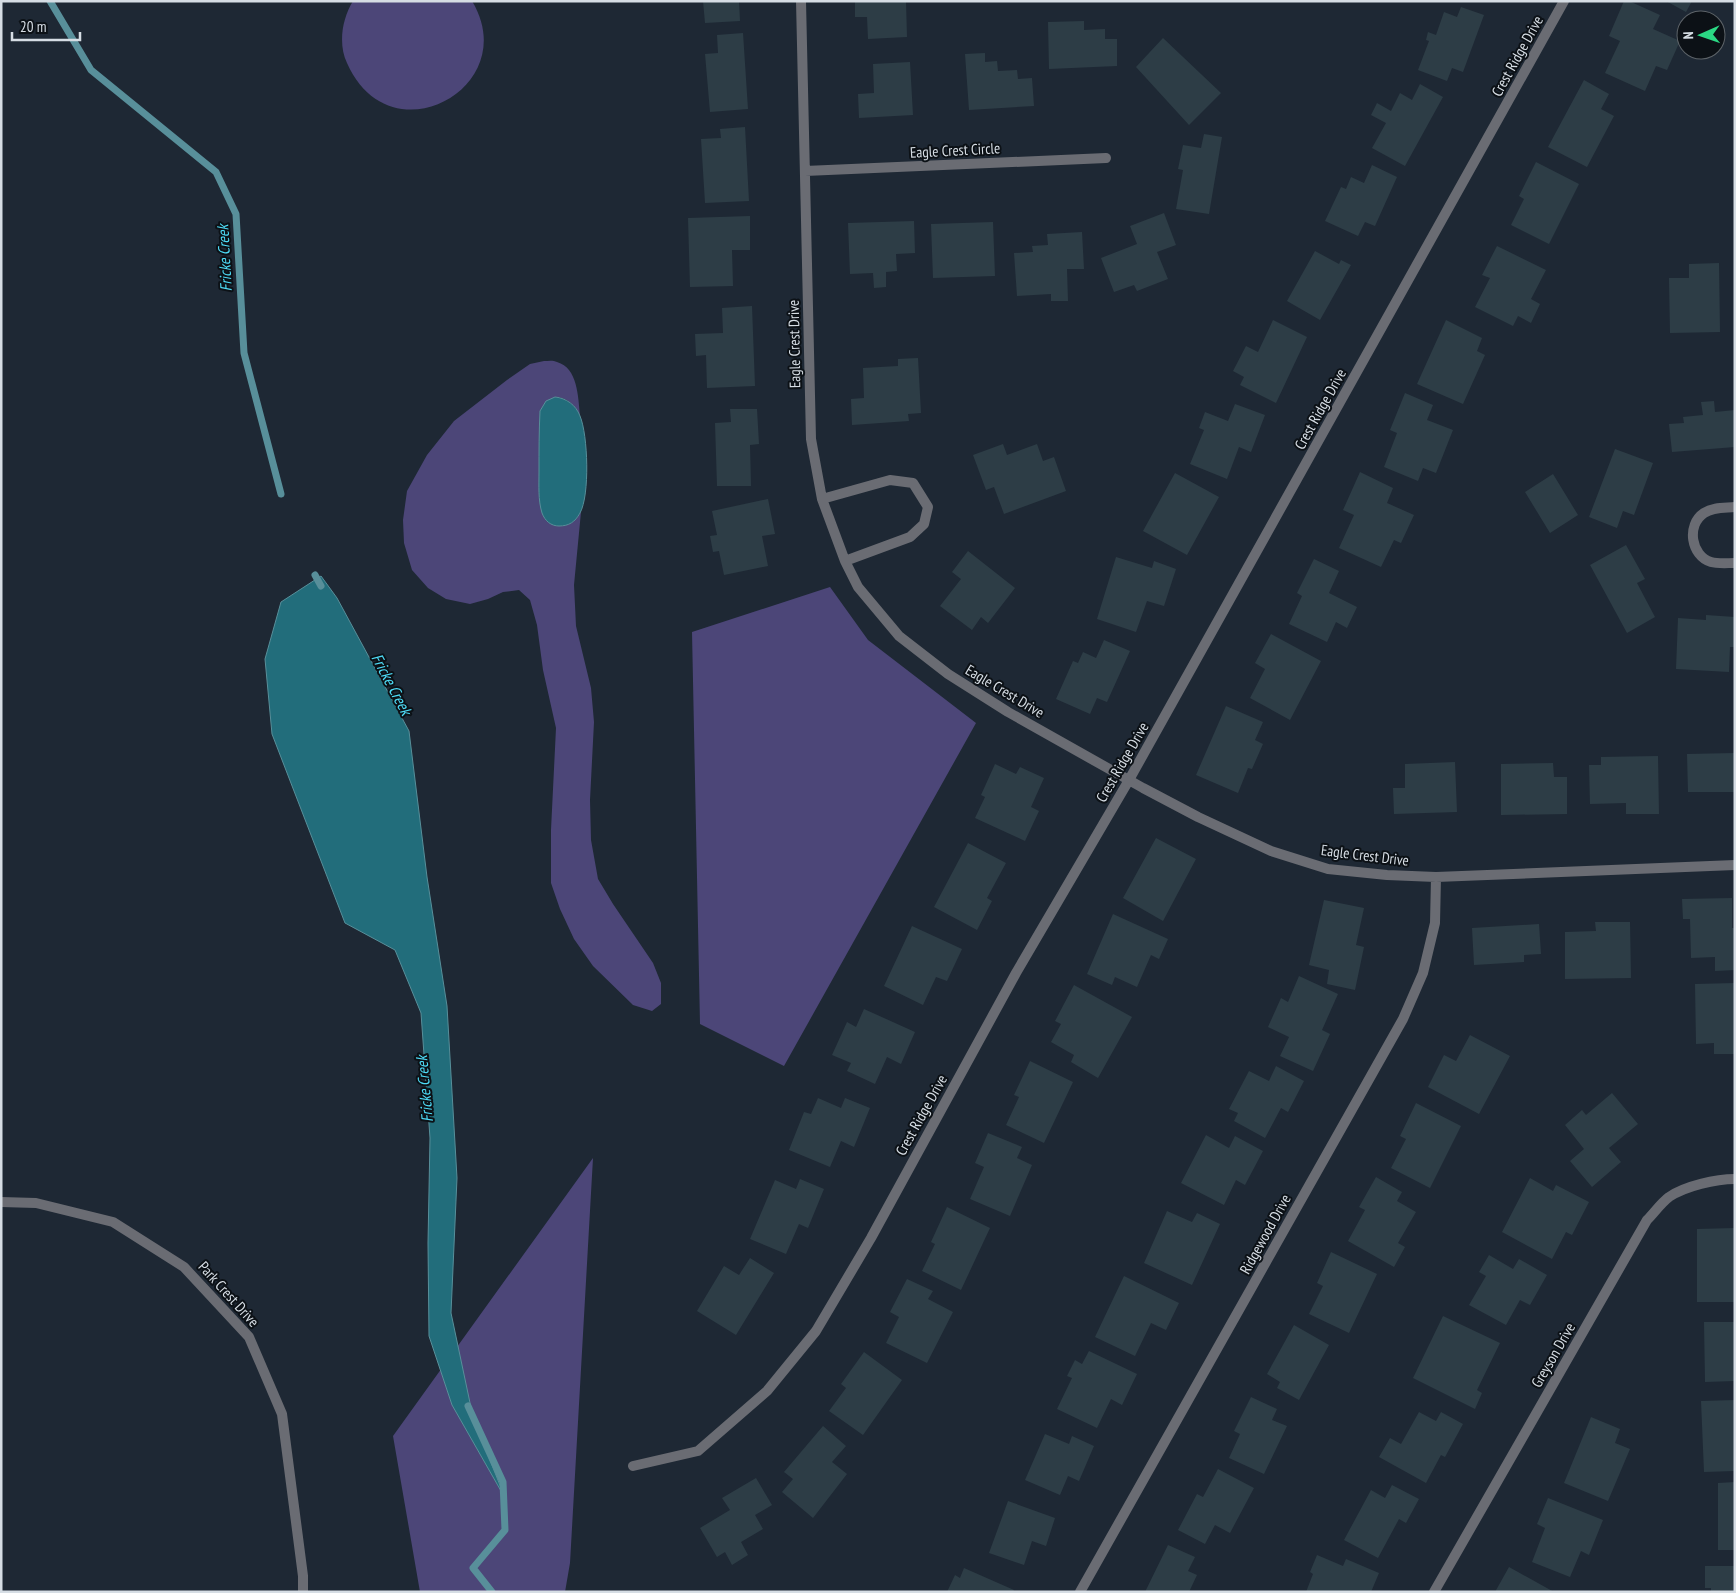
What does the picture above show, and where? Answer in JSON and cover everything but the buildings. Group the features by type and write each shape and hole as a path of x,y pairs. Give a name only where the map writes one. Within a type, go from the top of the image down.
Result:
{"street":[{"name":"Eagle Crest Drive","path":"801,1 811,439 822,500 845,561 858,587 899,636 948,674 1008,712 1198,818 1271,851 1328,869 1436,877 1735,865"},
{"name":"Crest Ridge Drive","path":"633,1466 698,1451 767,1391 816,1331 871,1238 1016,973 1129,780 1564,1"},
{"name":"Eagle Crest Circle","path":"805,171 1106,158"},
{"path":"822,500 890,480 913,483 928,506 924,524 910,536 845,561"},
{"path":"1735,508 1717,508 1703,514 1694,525 1692,540 1698,553 1710,562 1735,562"},
{"name":"Ridgewood Drive","path":"1080,1592 1403,1019 1423,973 1435,923 1436,877"},
{"name":"Greyson Drive","path":"1434,1592 1647,1220 1670,1197 1695,1186 1726,1179 1735,1179"},
{"name":"Park Crest Drive","path":"1,1202 36,1203 112,1222 184,1267 249,1337 282,1414 303,1576 303,1592"}],"shaded area":[{"path":"353,1 472,1 483,32 480,61 467,84 445,101 419,109 392,107 367,92 344,56 342,32 346,16"},
{"path":"555,361 564,365 569,370 576,384 580,415 567,400 555,397 540,411 539,498 556,526 571,523 581,512 574,585 576,626 591,688 594,722 590,800 591,840 598,879 653,963 661,983 661,1004 652,1011 633,1005 593,966 574,939 560,909 551,883 551,830 556,728 543,670 537,625 530,600 519,590 503,592 470,604 446,599 428,588 412,570 404,543 403,520 407,491 427,455 454,421 530,364"},
{"path":"830,587 868,640 976,723 784,1066 700,1024 692,632"},
{"path":"593,1158 570,1563 565,1592 420,1592 393,1436"}],"water":[{"path":"555,397 570,403 578,412 583,425 587,465 585,493 580,513 571,523 559,526 551,524 543,516 539,492 540,411 546,401"},
{"path":"321,576 337,598 409,731 427,877 447,1006 457,1178 451,1313 473,1417 505,1498 452,1405 429,1336 430,1138 421,1013 395,950 345,923 272,734 265,659 281,602"}],"waterway":[{"name":"Fricke Creek","path":"50,1 91,70 216,172 236,214 244,353 281,494"},
{"name":"Fricke Creek","path":"315,575 321,586"},
{"name":"Fricke Creek","path":"468,1406 503,1482 505,1530 473,1568 492,1592"}]}
